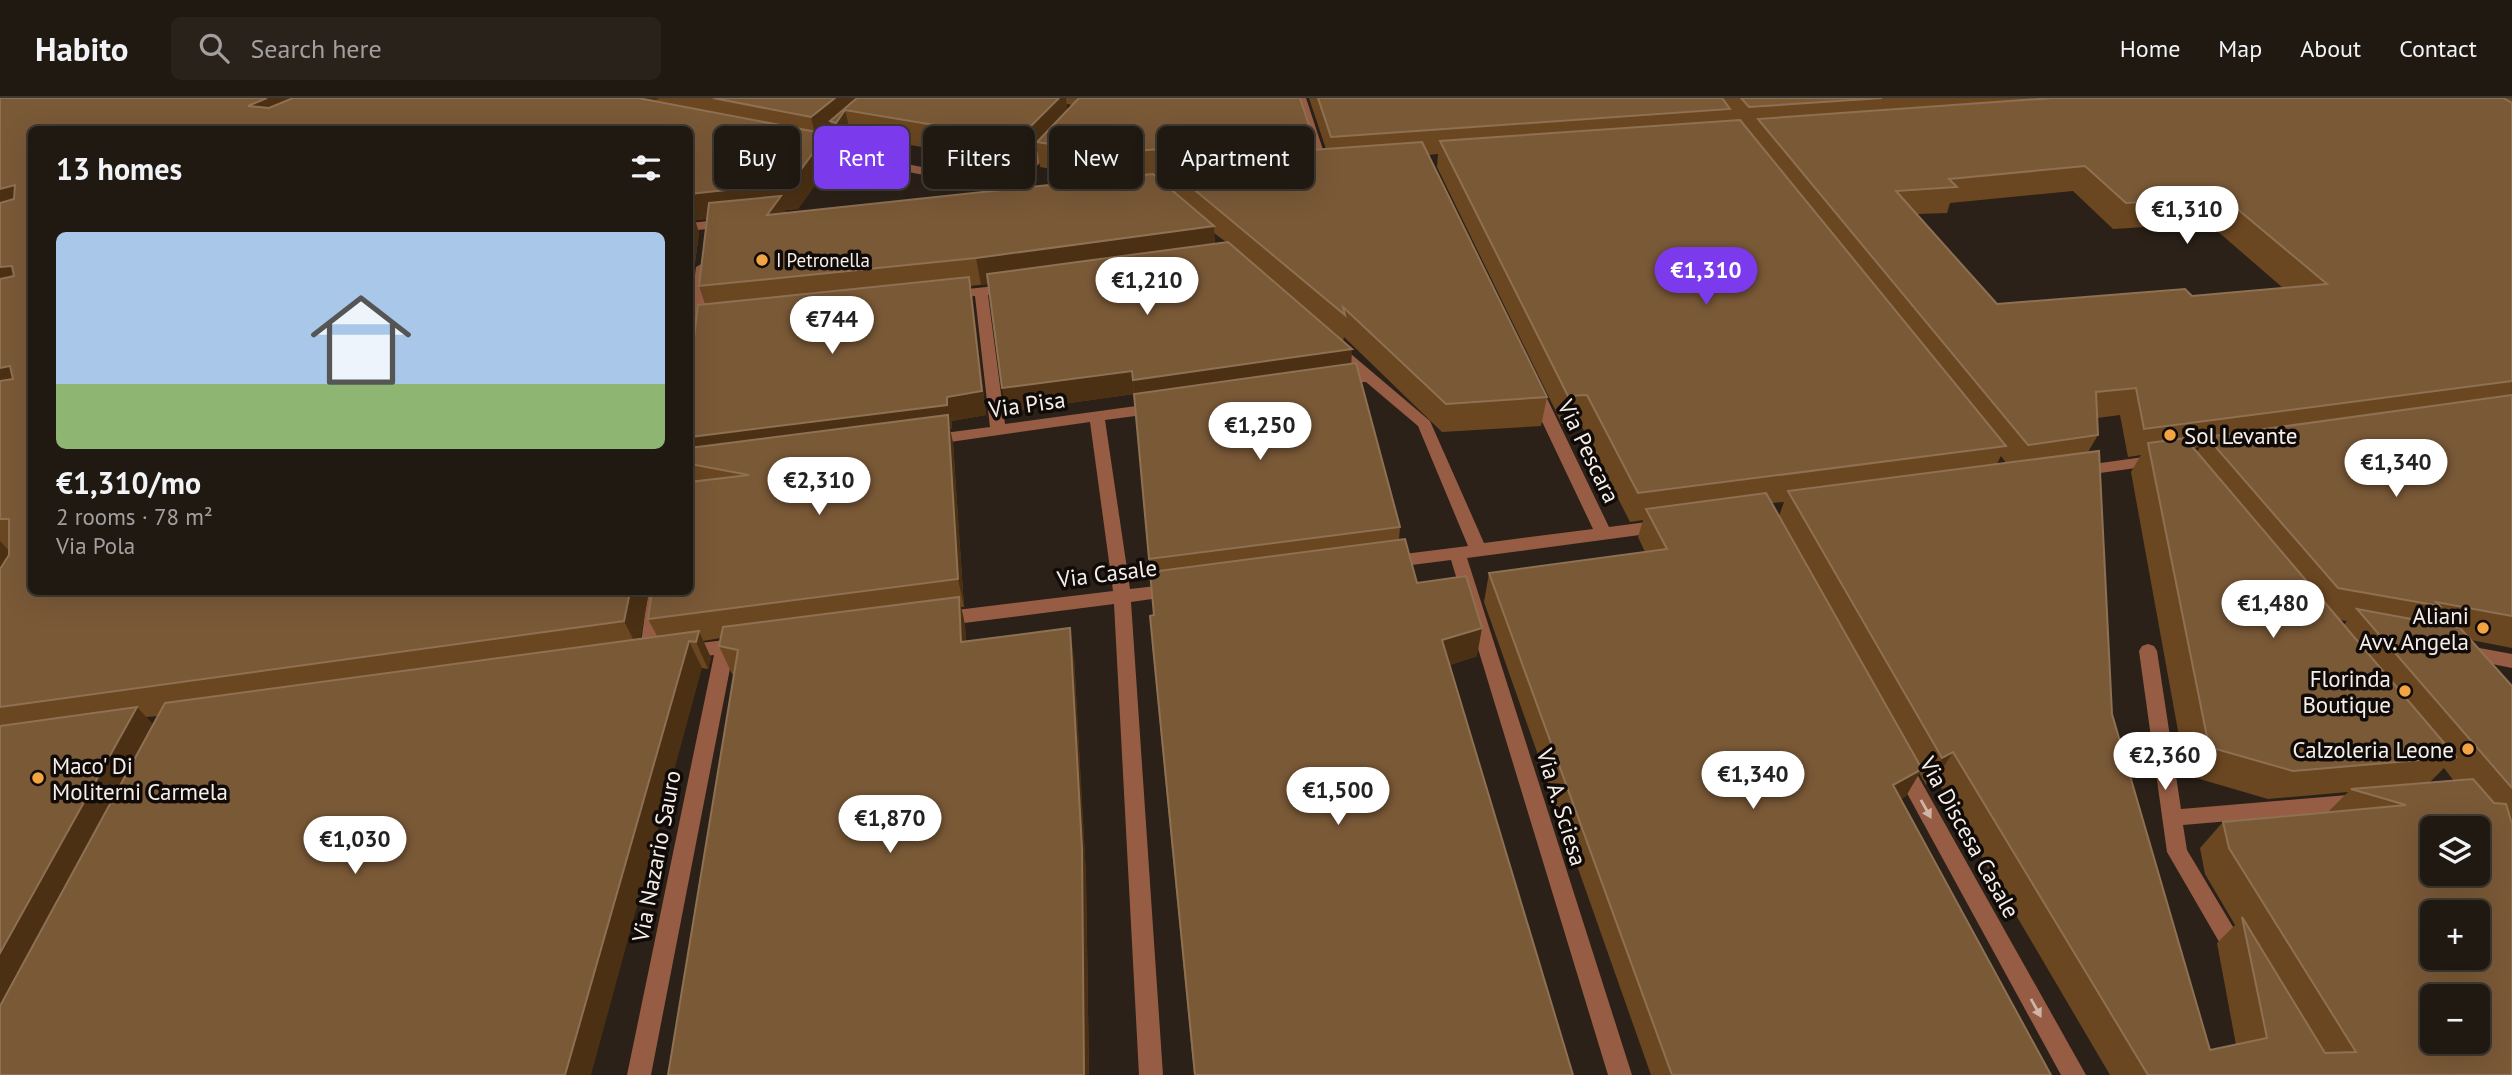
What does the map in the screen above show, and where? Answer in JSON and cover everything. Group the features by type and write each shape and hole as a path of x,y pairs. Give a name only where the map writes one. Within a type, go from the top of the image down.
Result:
{"street":[{"path":"1300,98 1312,126"},
{"path":"1314,131 1329,167 1314,168"},
{"path":"800,145 825,146 923,168"},
{"path":"1035,161 1049,146"},
{"path":"970,197 1031,190 1020,189"},
{"path":"707,237 736,222"},
{"path":"693,230 707,237"},
{"path":"693,347 707,237"},
{"path":"941,296 1023,286"},
{"path":"981,292 998,431"},
{"name":"Via A. Sciesa","path":"1320,334 1425,424 1468,552 1620,1075"},
{"name":"Via Pescara","path":"1526,372 1604,534"},
{"path":"1315,385 1370,377"},
{"name":"Via Pisa","path":"917,441 1179,405"},
{"path":"1097,417 1122,596 1151,1075"},
{"path":"2063,473 2176,463"},
{"path":"1363,565 1683,524"},
{"name":"Via Casale","path":"917,622 1189,587"},
{"path":"656,595 642,658 766,642"},
{"name":"Via Nazario Sauro","path":"639,1075 725,647"},
{"path":"2444,648 2512,661"},
{"path":"2148,651 2177,852 2248,969"},
{"name":"Via Discesa Casale","path":"1891,745 2074,1075"},
{"path":"2170,818 2383,800"}],"building":[{"path":"0,98 267,98 248,106 269,108 293,98 638,98 785,126 714,126 714,189 736,189 693,194 693,126 28,126 28,595 629,595 624,621 0,707 0,569 9,555 9,519 0,519 0,381 13,379 10,366 0,368 0,279 14,276 12,266 0,267 0,203 14,199 15,185 0,189"},
{"path":"713,98 835,98 811,117"},
{"path":"857,98 1059,98 1031,126 940,126 845,110 836,123 830,121"},
{"path":"1079,98 1300,98 1309,126 1157,126 1157,149 1143,150 1143,126 1052,126"},
{"path":"1318,98 1722,98 1730,109 1331,137"},
{"path":"1741,98 1882,98 1749,107"},
{"path":"2053,98 2503,98 2512,103 2512,381 2144,429 2136,388 2096,392 2098,435 2028,445 1758,119","holes":["2085,166 2126,203 2223,197 2327,284 2192,296 2185,289 1997,304 1896,191 1957,187 1949,179"]},
{"path":"1740,120 2006,446 1638,493 1587,395 1568,396 1440,141"},
{"path":"800,129 814,132 814,152 800,171"},
{"path":"1049,129 1049,144 1037,142"},
{"path":"1422,142 1547,397 1446,404 1343,307 1345,315 1193,189 1314,189 1314,150"},
{"path":"1153,174 1157,177 1157,189 1171,189 1214,226 976,258 699,286 709,203 781,196 767,215 1012,189 1035,189 1035,187 1049,185 1049,189 1143,189 1143,175"},
{"path":"1228,242 1352,349 1133,380 1132,371 1002,388 987,274"},
{"path":"969,277 982,391 947,397 947,405 693,437 693,346 698,305"},
{"path":"1356,363 1400,527 1149,559 1134,394"},
{"path":"2512,395 2512,616 2338,588 2207,437"},
{"path":"948,415 958,579 648,619 652,595 693,595 693,482 749,475 693,465 693,448"},
{"path":"2185,438 2456,757 2293,771 2209,747 2148,443"},
{"path":"2099,451 2112,714 2210,1050 2267,1038 2242,917 2325,1053 2356,1052 2229,848 2223,822 2406,805 2351,789 2473,779 2494,803 2506,804 2512,824 2512,1075 2148,1075 1953,752 1942,758 1788,491"},
{"path":"1766,493 1922,769 1893,785 2051,1075 1672,1075 1489,573 1667,549 1646,509"},
{"path":"1405,539 1417,583 1466,576 1482,628 1442,640 1573,1075 1195,1075 1150,616 1154,615 1150,572"},
{"path":"959,597 961,642 1070,628 1082,849 1084,1075 668,1075 738,650 719,646 723,627"},
{"path":"2357,609 2460,628 2512,686 2512,788"},
{"path":"699,631 696,642 689,641 565,1075 0,1075 0,1006 165,703"},
{"path":"137,707 0,953 0,726"}],"place":[{"name":"I Petronella","path":"762,260"},
{"name":"Sol Levante","path":"2170,435"},
{"name":"Aliani Avv. Angela","path":"2483,628"},
{"name":"Florinda Boutique","path":"2405,691"},
{"name":"Calzoleria Leone","path":"2468,749"},
{"name":"Maco' Di Moliterni Carmela","path":"38,778"}]}
